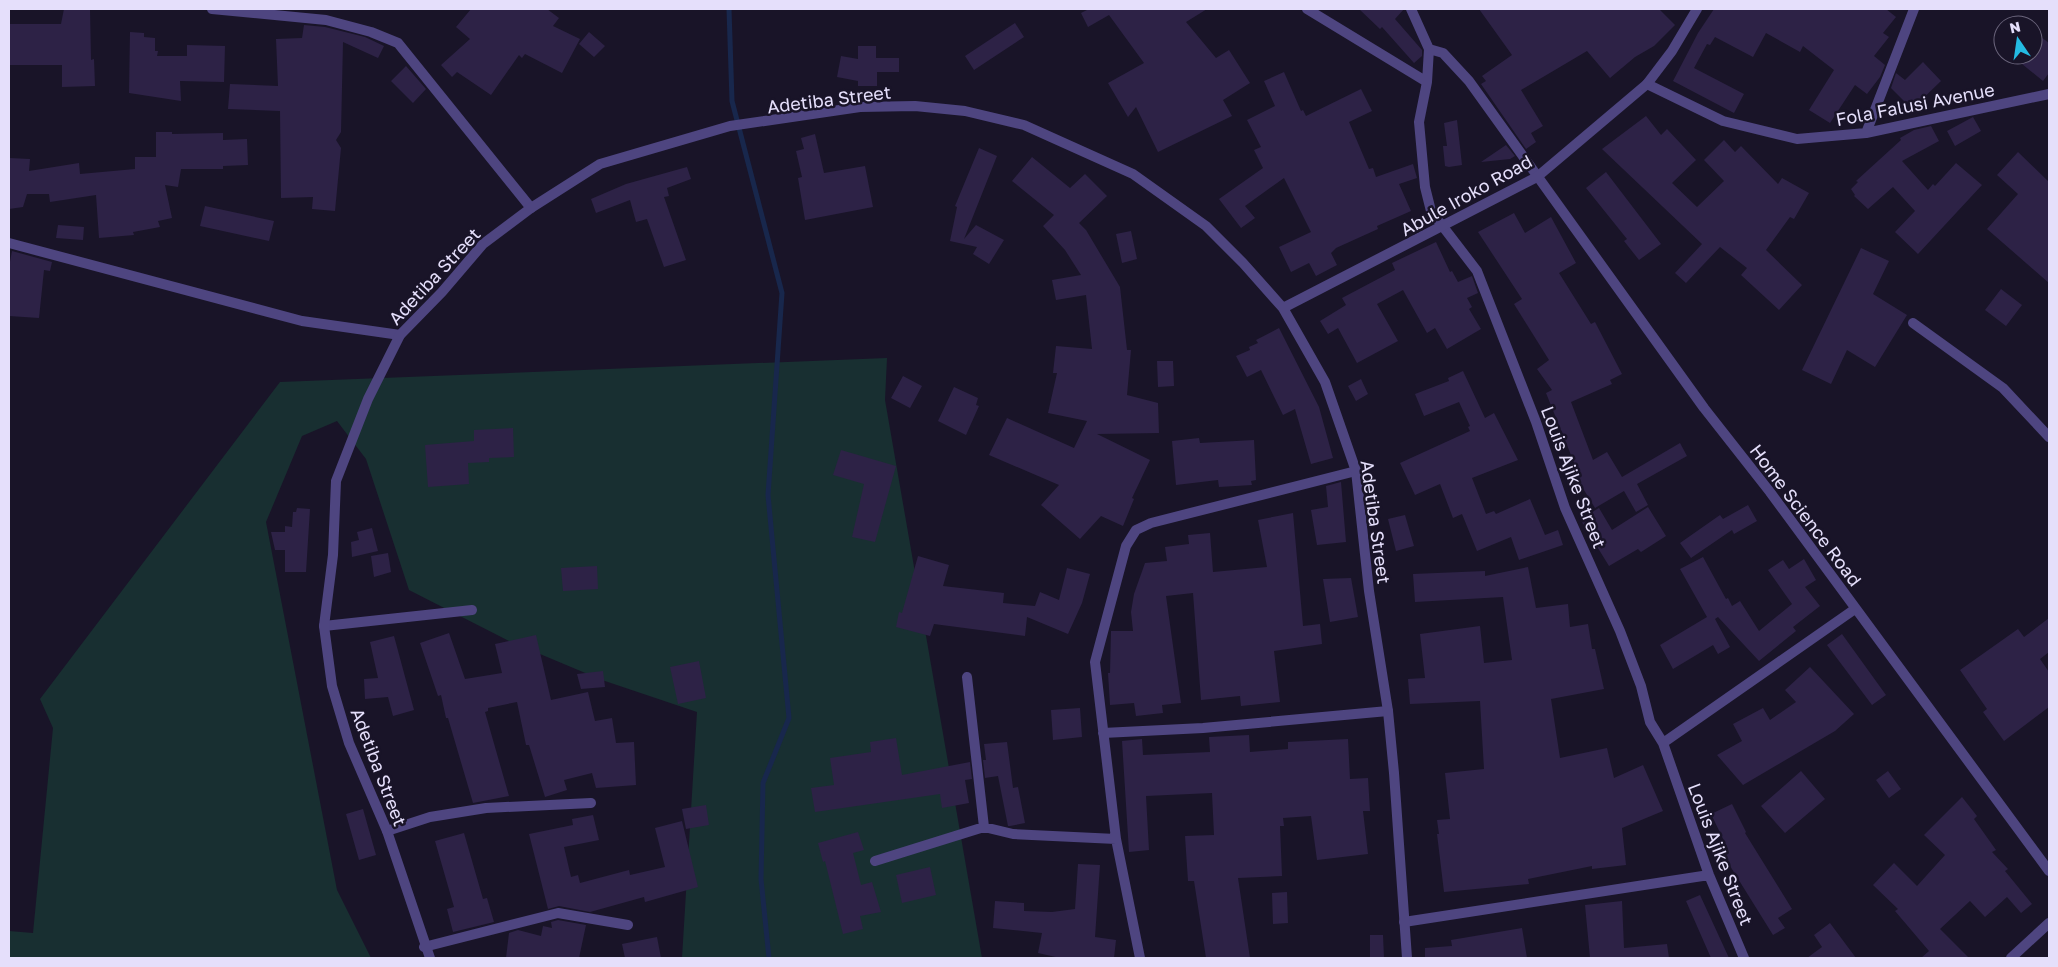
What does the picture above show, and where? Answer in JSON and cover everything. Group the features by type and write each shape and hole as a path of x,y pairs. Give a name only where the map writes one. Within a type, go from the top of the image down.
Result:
{"street":[{"path":"212,9 326,20 371,32 398,43 531,208"},
{"path":"1307,9 1427,82"},
{"name":"Louis Ajike Street","path":"1411,9 1429,49 1427,82 1419,122 1425,188 1431,211 1477,271 1536,422 1565,508 1620,631 1641,686 1650,722 1663,743 1709,875 1744,958"},
{"name":"Abule Iroko Road","path":"1283,308 1538,177 1647,84 1672,51 1696,9"},
{"path":"1866,133 1914,9"},
{"name":"Home Science Road","path":"1429,49 1443,53 1469,80 1704,408 1770,492 2049,871"},
{"name":"Fola Falusi Avenue","path":"1647,84 1723,121 1797,139 1866,133 2049,94"},
{"name":"Adetiba Street","path":"430,958 424,946 387,832 349,743 332,686 324,626 333,555 336,481 368,399 400,335 442,292 483,244 531,208 600,164 730,126 860,107 915,106 966,111 1024,125 1133,174 1206,226 1243,263 1283,308 1325,382 1356,470 1369,591 1388,711 1407,958"},
{"path":"9,243 302,321 400,335"},
{"path":"1913,323 2003,388 2049,437"},
{"path":"1140,958 1116,839 1096,662 1126,546 1136,530 1151,523 1356,470"},
{"path":"1663,743 1855,609"},
{"path":"324,626 472,610"},
{"path":"967,677 984,827"},
{"path":"1103,733 1203,728 1388,711"},
{"path":"387,832 430,817 486,808 592,803"},
{"path":"875,861 984,827 1013,834 1116,839"},
{"path":"1404,922 1709,875"},
{"path":"424,946 558,913 628,925"},
{"path":"2010,958 2049,923"}],"green space":[{"path":"887,358 885,400 982,958 682,958 697,712 602,680 509,641 409,590 366,459 337,421 302,436 266,522 337,890 371,958 9,958 9,931 33,933 53,728 40,699 280,382"}],"building":[{"path":"64,9 90,9 91,60 94,59 95,86 62,87 62,65 9,65 9,24 61,24"},
{"path":"471,9 547,9 559,18 553,26 580,39 562,73 525,54 522,58 519,55 491,95 457,72 452,77 441,65 470,39 456,27"},
{"path":"1089,9 1207,9 1186,22 1216,58 1229,50 1250,83 1223,100 1232,116 1158,152 1136,107 1128,117 1108,83 1144,63 1109,15 1088,27 1081,13"},
{"path":"1359,9 1404,9 1395,19 1422,50 1422,56 1414,63 1382,27 1380,29"},
{"path":"1479,9 1659,9 1675,25 1654,46 1635,57 1610,78 1587,51 1521,90 1543,126 1531,133 1536,142 1526,149 1481,84 1486,81 1482,76 1512,55"},
{"path":"1714,9 1886,9 1896,17 1883,33 1889,37 1874,56 1885,65 1880,77 1867,94 1855,85 1830,123 1809,110 1834,70 1803,46 1800,52 1766,33 1753,57 1715,37 1710,45 1707,44 1694,68 1744,94 1734,113 1673,81 1698,33"},
{"path":"1015,23 1024,37 974,70 965,56"},
{"path":"304,25 325,27 365,37 384,46 378,58 343,42 341,132 336,140 341,148 335,211 312,209 313,197 281,198 280,111 228,109 230,84 278,86 276,39 302,38"},
{"path":"130,32 144,33 144,37 155,38 155,51 158,51 157,56 187,56 187,45 225,46 224,82 180,81 181,101 129,93"},
{"path":"589,32 605,46 594,57 579,44"},
{"path":"2043,38 2049,43 2049,73 2043,81 2023,65 2043,65"},
{"path":"858,46 876,46 876,58 899,58 899,72 877,72 877,86 858,86 858,81 837,77 841,56 858,59"},
{"path":"1923,62 1941,81 1912,109 1891,88 1896,73 1905,80"},
{"path":"406,66 426,89 413,103 391,81"},
{"path":"1284,72 1301,111 1303,110 1306,116 1361,89 1372,111 1349,122 1369,169 1373,168 1376,177 1413,164 1417,178 1399,184 1411,211 1377,226 1378,229 1336,248 1331,253 1337,265 1316,276 1309,263 1291,272 1279,247 1311,232 1284,178 1245,206 1255,218 1241,228 1219,199 1263,168 1254,150 1261,147 1247,120 1275,106 1264,81"},
{"path":"1646,116 1661,135 1667,129 1696,160 1672,183 1697,207 1724,181 1704,160 1724,140 1735,152 1741,146 1778,184 1782,178 1809,193 1794,219 1790,217 1766,250 1802,285 1779,310 1741,275 1747,268 1720,247 1686,283 1675,273 1702,244 1602,149"},
{"path":"1973,117 1981,131 1955,146 1947,131"},
{"path":"1457,120 1462,165 1449,167 1445,166 1443,146 1447,146 1444,123"},
{"path":"1931,126 1939,141 1902,161 1928,190 1933,184 1935,186 1956,163 1982,185 1918,254 1895,232 1915,211 1893,187 1868,209 1854,196 1851,189 1858,182 1856,181 1901,140 1900,138 1914,130"},
{"path":"156,132 172,132 172,134 223,133 223,140 247,139 248,165 223,166 223,169 181,169 178,187 165,185 172,218 158,221 160,227 133,232 134,235 99,238 96,195 50,202 49,194 27,194 23,207 9,209 9,158 30,159 29,171 79,163 80,174 135,169 135,157 156,157"},
{"path":"815,134 824,173 865,166 873,207 805,220 798,178 802,177 796,151 804,149 801,138"},
{"path":"1506,145 1515,156 1510,159 1481,162"},
{"path":"979,148 997,156 964,239 976,225 1004,240 989,264 973,254 977,247 950,241 957,207 955,206"},
{"path":"2018,152 2049,182 2049,283 1987,229 2018,194 1997,175"},
{"path":"1032,157 1070,188 1085,174 1107,196 1079,223 1086,230 1120,287 1127,350 1131,350 1127,395 1158,403 1159,433 1097,434 1150,460 1132,498 1134,499 1123,526 1101,516 1080,539 1041,505 1059,485 989,455 1007,418 1074,448 1087,421 1048,413 1057,373 1053,373 1056,346 1092,349 1086,295 1056,300 1052,280 1081,275 1065,250 1043,226 1054,215 1012,181"},
{"path":"687,167 691,179 667,188 669,196 664,197 686,260 664,267 647,219 636,222 630,200 596,213 591,199 626,184"},
{"path":"1606,172 1661,244 1639,260 1624,241 1627,239 1586,188"},
{"path":"205,206 274,221 269,241 200,226"},
{"path":"1514,213 1525,233 1551,217 1576,263 1559,273 1591,324 1595,322 1622,374 1610,380 1612,384 1571,402 1593,460 1607,452 1622,477 1680,443 1687,456 1637,484 1648,505 1636,512 1624,491 1595,508 1573,472 1577,470 1546,393 1552,390 1537,369 1549,360 1514,304 1522,299 1478,232"},
{"path":"58,225 84,227 83,240 56,238"},
{"path":"1131,231 1137,259 1122,263 1116,234"},
{"path":"1436,242 1450,272 1452,271 1458,282 1472,276 1478,293 1467,298 1472,307 1469,309 1481,329 1447,349 1435,328 1427,333 1403,290 1377,304 1398,341 1357,363 1338,328 1328,334 1320,321 1346,305 1342,298 1395,270 1392,263"},
{"path":"1861,248 1889,261 1873,294 1907,315 1875,367 1847,350 1831,384 1802,370"},
{"path":"12,251 52,262 50,271 44,270 39,318 9,316 9,267"},
{"path":"2001,289 2022,305 2006,326 1985,310"},
{"path":"1279,328 1319,407 1333,458 1311,464 1295,409 1283,415 1261,370 1247,377 1236,356 1250,350 1249,347 1258,343 1256,340"},
{"path":"1157,361 1173,361 1174,386 1158,387"},
{"path":"1463,371 1485,418 1494,413 1518,460 1472,478 1486,514 1494,511 1496,514 1530,499 1545,535 1558,530 1563,545 1519,560 1511,537 1477,551 1462,514 1453,518 1440,484 1415,495 1400,463 1470,431 1468,427 1470,426 1459,402 1424,416 1415,394 1449,381 1448,378"},
{"path":"903,376 922,386 910,408 891,398"},
{"path":"1361,379 1368,394 1356,401 1348,386"},
{"path":"954,387 978,398 976,405 979,406 966,435 938,421"},
{"path":"513,428 514,457 489,458 489,462 468,463 469,484 428,487 425,445 474,441 474,430"},
{"path":"1199,438 1200,443 1254,440 1256,480 1251,481 1252,485 1219,487 1218,480 1176,485 1172,441"},
{"path":"841,450 896,466 875,542 852,537 864,484 833,475"},
{"path":"1341,482 1346,542 1317,545 1311,510 1328,507 1326,486"},
{"path":"1748,505 1757,521 1734,534 1732,530 1691,558 1680,543 1720,515 1723,519"},
{"path":"1648,507 1666,536 1641,552 1638,549 1609,566 1580,519 1599,508 1612,530"},
{"path":"297,508 310,509 306,572 285,572 285,550 275,550 271,532 285,532 285,526 292,527 293,512 296,512"},
{"path":"1293,513 1303,626 1320,624 1322,644 1274,651 1280,702 1241,706 1240,696 1201,700 1193,593 1166,596 1181,703 1162,705 1163,713 1136,716 1134,703 1110,705 1108,673 1110,673 1111,631 1133,631 1131,612 1134,594 1145,563 1167,561 1165,547 1189,544 1188,535 1210,533 1213,572 1267,567 1258,520"},
{"path":"1405,515 1414,546 1396,551 1388,519"},
{"path":"372,528 378,551 352,557 351,542 359,540 357,532"},
{"path":"388,553 391,572 374,577 371,556"},
{"path":"918,556 949,565 943,586 1004,593 1003,603 1035,606 1040,592 1059,600 1067,568 1090,574 1082,603 1068,634 1027,617 1025,636 934,624 930,636 896,627 899,612 902,613"},
{"path":"1703,557 1726,599 1728,598 1732,606 1740,601 1759,631 1792,604 1768,570 1783,560 1789,569 1804,559 1816,580 1805,587 1820,606 1793,627 1796,631 1759,661 1718,617 1715,619 1730,647 1718,654 1713,645 1673,669 1660,645 1707,617 1680,569"},
{"path":"597,566 598,589 563,591 561,568"},
{"path":"1528,567 1536,608 1568,604 1570,627 1588,624 1592,649 1595,649 1604,689 1551,699 1560,758 1607,748 1614,778 1643,765 1663,811 1622,828 1626,865 1592,869 1592,866 1528,879 1529,884 1444,892 1437,820 1450,819 1445,773 1484,769 1480,701 1410,704 1408,679 1425,678 1420,634 1480,626 1484,663 1512,660 1503,597 1415,602 1413,574 1485,571 1485,576"},
{"path":"1351,578 1358,617 1330,622 1323,579"},
{"path":"2049,618 2049,652 2040,659 2049,672 2049,707 2004,741 1983,712 1987,709 1960,670 2018,629 2024,637"},
{"path":"449,633 465,679 502,673 495,644 536,635 551,700 588,692 595,721 612,718 616,743 634,742 636,785 596,788 592,773 564,780 567,790 545,797 529,745 526,745 517,702 488,708 488,711 485,712 509,796 473,803 448,718 446,718 441,695 438,696 420,643"},
{"path":"1842,634 1886,695 1872,705 1827,645"},
{"path":"394,636 414,710 393,716 388,697 365,699 364,679 378,678 370,642"},
{"path":"699,661 706,698 678,704 670,667"},
{"path":"1810,667 1854,714 1835,731 1743,785 1717,755 1742,741 1733,724 1763,708 1770,720 1796,702 1785,690"},
{"path":"603,671 605,687 581,689 577,674"},
{"path":"1080,708 1082,737 1053,740 1051,710"},
{"path":"1249,735 1250,752 1288,749 1288,742 1348,739 1350,779 1368,778 1370,811 1363,811 1368,854 1317,860 1311,816 1283,818 1284,826 1280,826 1282,876 1238,878 1250,958 1206,958 1194,881 1188,881 1185,836 1214,835 1212,793 1146,796 1149,850 1129,852 1122,741 1142,739 1143,755 1210,752 1209,737"},
{"path":"896,738 902,775 970,762 972,779 965,780 969,803 942,808 940,794 815,812 811,788 834,785 830,758 871,752 870,742"},
{"path":"1007,742 1013,788 1018,787 1025,823 1010,826 1008,826 998,776 985,778 983,760 986,760 984,744"},
{"path":"1801,771 1825,799 1785,833 1761,806"},
{"path":"1888,771 1901,789 1889,798 1876,780"},
{"path":"1962,797 1977,816 1974,819 1996,850 1992,852 2008,869 2005,871 2032,904 2021,913 2007,897 1985,917 1970,901 1940,929 1969,958 1921,958 1929,951 1895,911 1898,909 1873,885 1894,863 1917,886 1945,855 1924,835"},
{"path":"1732,804 1745,833 1792,909 1778,918 1785,928 1773,935 1722,853 1728,849 1711,814"},
{"path":"706,805 709,825 686,829 682,809"},
{"path":"363,809 376,855 359,860 346,814"},
{"path":"593,815 599,840 564,847 571,877 578,875 580,883 629,870 630,875 665,867 655,828 682,821 698,887 645,902 644,897 590,912 559,906 548,909 529,834 573,825 572,819"},
{"path":"858,832 864,850 853,853 861,885 872,882 881,912 860,916 863,929 843,934 825,861 823,862 818,843"},
{"path":"464,833 483,899 487,898 494,922 453,932 447,909 454,907 435,841"},
{"path":"1078,864 1100,865 1095,937 1116,940 1114,958 1060,958 1038,953 1042,933 993,928 995,901 1024,903 1024,911 1052,912 1075,909"},
{"path":"930,867 936,895 902,903 896,875"},
{"path":"1287,892 1288,923 1273,924 1272,893"},
{"path":"1700,895 1729,958 1711,958 1686,901"},
{"path":"1622,901 1624,948 1667,944 1669,958 1590,958 1585,905"},
{"path":"558,920 586,925 579,958 506,958 509,933 518,930 541,936 543,926 552,928 551,922"},
{"path":"1830,923 1856,958 1807,958 1822,947 1814,935"},
{"path":"1522,928 1527,958 1425,958 1425,948 1452,946 1451,940"},
{"path":"1370,935 1383,935 1384,958 1370,958"},
{"path":"657,937 661,958 625,958 622,944"}],"waterway":[{"path":"729,9 732,101 782,293 768,495 789,718 763,783 761,879 769,958"}]}
